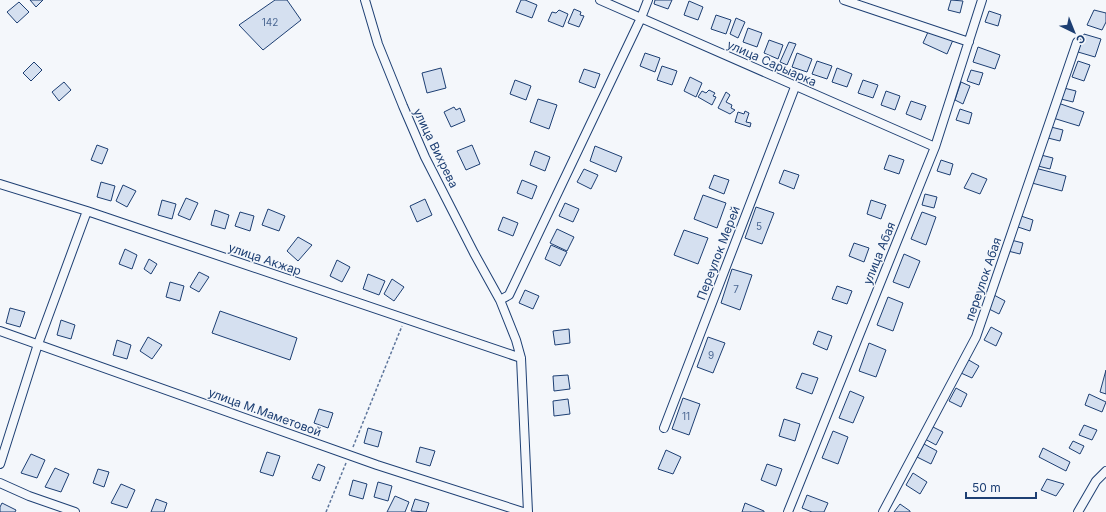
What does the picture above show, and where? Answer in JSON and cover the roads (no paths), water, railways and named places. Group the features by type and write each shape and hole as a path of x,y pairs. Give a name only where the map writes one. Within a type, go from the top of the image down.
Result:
{"street":[{"name":"улица Вихрева","path":"365,0 378,44 402,106 474,253 500,300 516,340 521,358 528,512"},
{"name":"улица Сарыарка","path":"600,0 934,147"},
{"path":"500,300 509,295 641,18 648,0"},
{"path":"844,0 969,42"},
{"name":"улица Абая","path":"788,512 934,147 982,0"},
{"name":"переулок Абая","path":"883,512 976,337 1077,42"},
{"name":"Переулок Мерей","path":"664,428 795,87"},
{"name":"улица Акжар","path":"0,184 87,211 521,358"},
{"path":"0,464 38,344 87,211"},
{"name":"улица М.Маметовой","path":"0,331 350,455 523,512"},
{"path":"1078,512 1096,481 1106,471"},
{"path":"0,483 29,496 75,512"}]}
